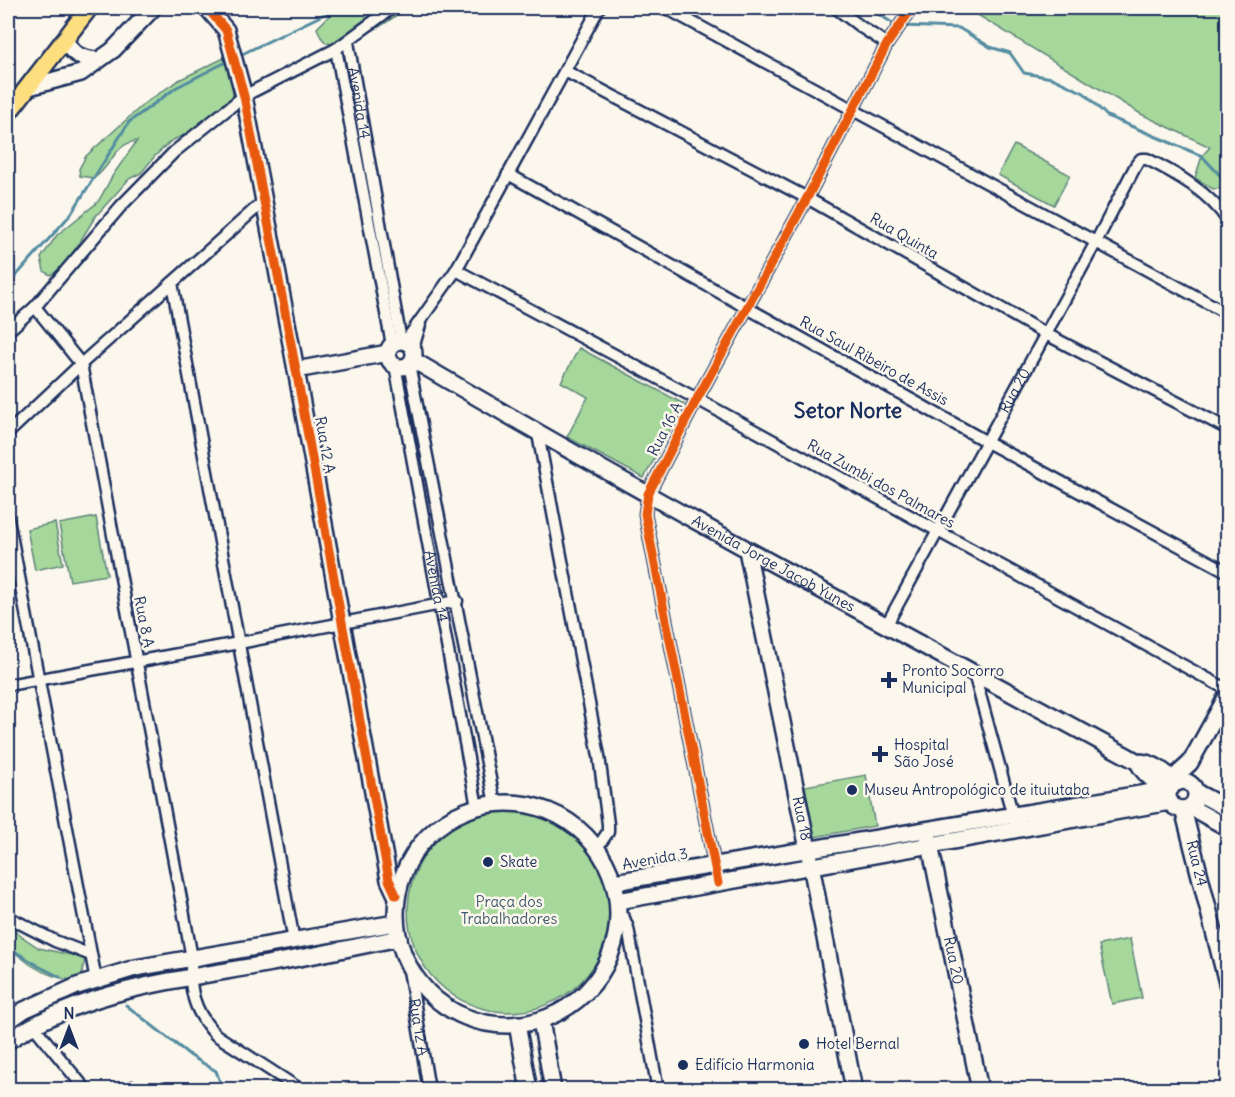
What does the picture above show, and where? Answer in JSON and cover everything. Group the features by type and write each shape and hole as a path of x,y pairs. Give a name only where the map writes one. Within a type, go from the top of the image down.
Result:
{"main road":[{"path":"8,113 89,8"}],"street":[{"path":"29,87 81,73 113,50 153,8"},
{"name":"Rua 12 A","path":"207,8 226,30 244,96 296,370 340,623 389,880 396,896"},
{"path":"8,331 35,307 121,206 174,152 244,96 348,42 392,8"},
{"path":"296,370 402,352 423,316 456,270 599,8"},
{"path":"666,8 1227,314"},
{"path":"836,8 887,44"},
{"name":"Rua 16 A","path":"718,883 645,514 645,503 697,399 807,198 887,44 912,8"},
{"path":"66,39 70,50 79,56 98,60"},
{"name":"Avenida 14","path":"348,42 402,352 440,604 477,807"},
{"name":"Avenida 14","path":"336,49 457,601 495,804"},
{"name":"Rua Quinta","path":"565,71 807,198 1046,334 1227,429"},
{"name":"Rua 20","path":"887,624 1141,159 1147,159 1186,181 1213,203 1227,221"},
{"name":"Rua Saul Ribeiro de Assis","path":"508,174 987,442 1227,572"},
{"path":"8,433 81,364 263,202"},
{"name":"Rua Zumbi dos Palmares","path":"456,270 697,399 1227,692"},
{"path":"172,283 294,940"},
{"name":"Rua 8 A","path":"35,307 81,364 192,958 192,998 205,1023 216,1035 301,1089"},
{"name":"Avenida Jorge Jacob Yunes","path":"402,352 538,434 747,550 1138,762 1146,762 1157,768 1180,793 1227,828"},
{"path":"538,434 599,756 608,832 597,848"},
{"path":"8,519 12,569 39,680 96,980"},
{"name":"Rua 18","path":"747,550 854,1089"},
{"path":"8,685 457,601"},
{"path":"974,673 1014,822"},
{"path":"1180,793 1179,773 1190,763 1227,692"},
{"name":"Avenida Jorge Jacob Yunes","path":"1180,793 1227,809"},
{"name":"Avenida 3","path":"614,882 927,829 1014,822 1180,793"},
{"name":"Rua 24","path":"1180,793 1227,987"},
{"path":"495,804 534,806 569,821 597,848 614,882 618,908 618,932 609,961 592,987 569,1007 541,1020 517,1024 485,1021 453,1011 427,991 408,964 397,930 396,896 406,867 423,842 447,821 477,807 495,804"},
{"name":"Avenida 3","path":"618,908 718,883 931,845 1014,822"},
{"name":"Rua 20","path":"927,829 980,1089"},
{"path":"618,908 628,928 658,1089"},
{"path":"8,917 91,955"},
{"path":"8,1021 24,1010 77,986 135,968 294,940 397,930"},
{"path":"8,1041 32,1024 87,1000 141,986 254,966 397,930"},
{"name":"Rua 12 A","path":"408,964 429,1089"},
{"path":"541,1020 553,1089"},
{"path":"32,1024 86,1089"},
{"path":"517,1024 529,1089"}],"green space":[{"path":"343,8 405,8 389,21 368,33 347,41 326,43 317,28 330,15"},
{"path":"966,8 1227,8 1227,188 1213,189 1195,178 1202,156 1210,147 1141,114"},
{"path":"226,57 232,69 233,100 208,124 171,141 141,173 129,179 95,217 64,268 50,275 44,271 41,258 57,235 98,202 113,175 137,141 123,146 94,178 80,176 79,169 86,156 145,103 179,80"},
{"path":"1014,145 1070,175 1054,205 998,175"},
{"path":"579,348 684,404 644,478 567,437 588,397 561,382"},
{"path":"96,517 107,575 70,581 59,524"},
{"path":"55,523 63,564 35,570 27,529"},
{"path":"866,775 875,826 814,837 805,786"},
{"name":"Praça dos Trabalhadores","path":"499,810 519,810 538,814 557,822 587,847 598,863 606,882 610,911 606,940 598,959 573,989 557,1000 538,1008 519,1012 499,1012 480,1008 461,1000 431,975 420,959 412,940 408,921 408,901 412,882 420,863 445,833 461,822 480,814"},
{"path":"8,927 39,948 85,958 82,975 76,981 70,980 47,974 31,965 8,949"},
{"path":"1130,939 1142,998 1112,1004 1099,945"}],"waterway":[{"path":"238,56 337,8"},
{"path":"868,8 896,25"},
{"path":"902,26 959,28 990,47 1010,53 1024,73 1052,78 1084,93 1107,116 1202,156 1228,184"},
{"path":"8,285 71,214 129,122 177,87 230,60"},
{"path":"8,947 60,977"},
{"path":"126,1005 191,1056 216,1071 223,1090"}],"cycle path":[{"path":"207,8 226,30 244,96 389,880 396,895"},
{"path":"718,883 645,514 648,494 887,44 912,8"}],"place":[{"name":"Pronto Socorro Municipal","path":"889,680"},
{"name":"Hospital São José","path":"880,754"},
{"name":"Museu Antropológico de ituiutaba","path":"852,790"},
{"name":"Skate","path":"488,862"},
{"name":"Hotel Bernal","path":"804,1044"},
{"name":"Edifício Harmonia","path":"683,1065"}],"district":[{"name":"Setor Norte","path":"848,411"}]}
